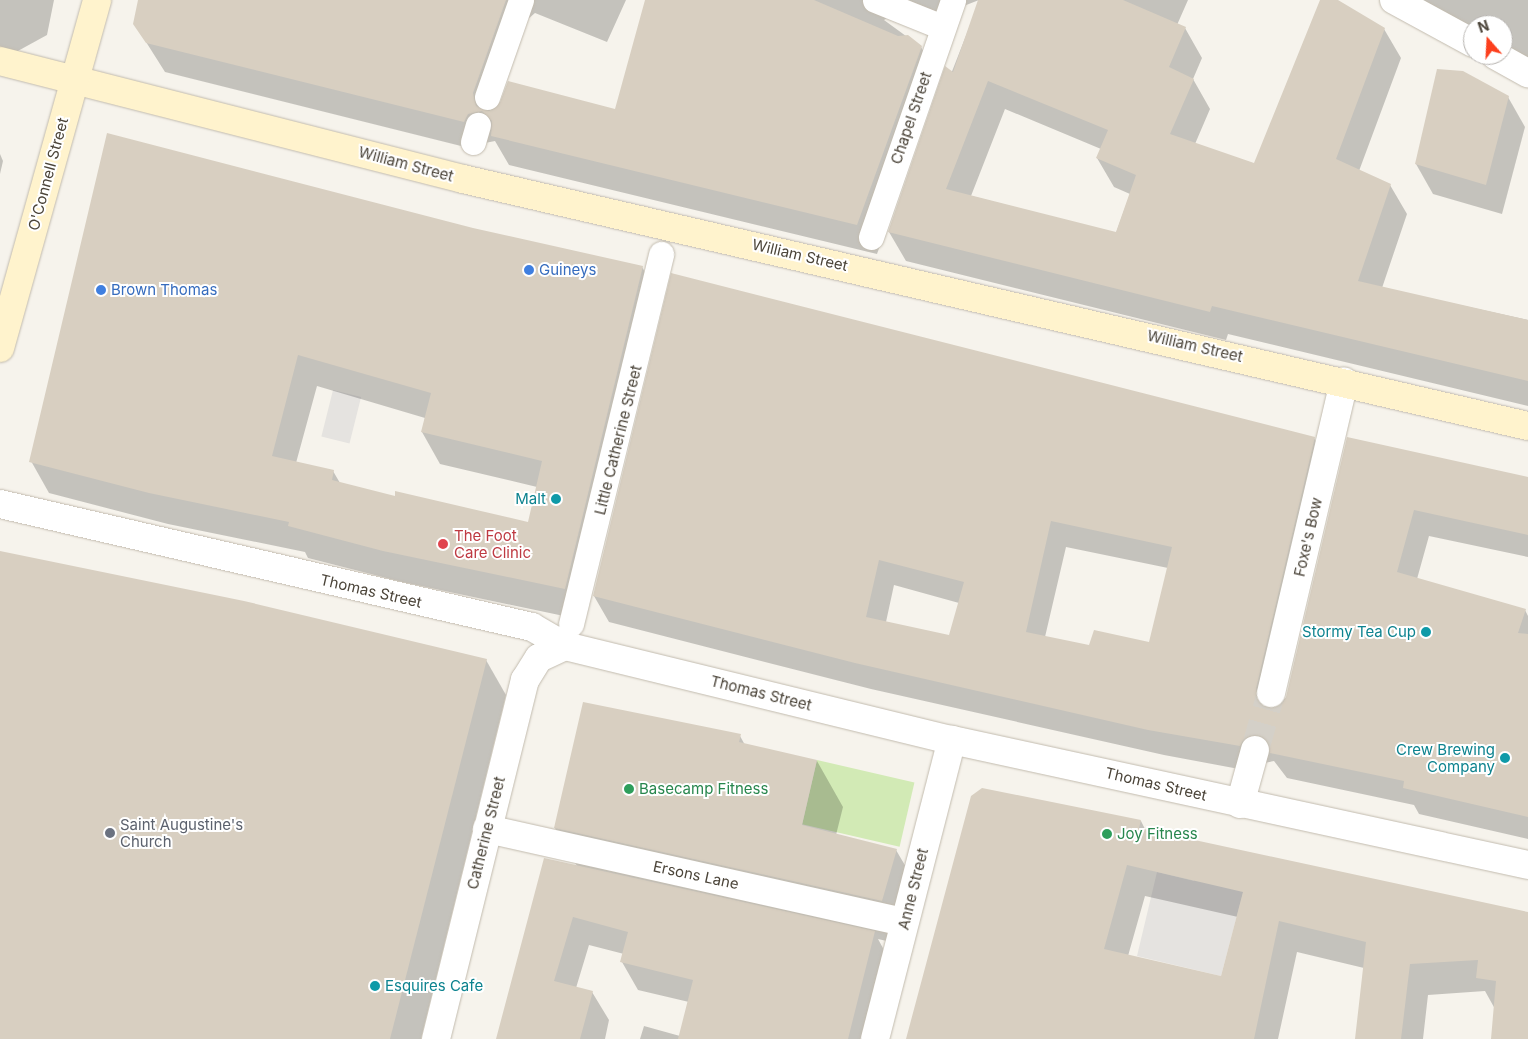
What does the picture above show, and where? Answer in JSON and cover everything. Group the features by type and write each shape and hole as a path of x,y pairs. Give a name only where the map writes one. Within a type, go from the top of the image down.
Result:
{"main road":[{"name":"O'Connell Street","path":"0,348 97,0"},
{"name":"William Street","path":"0,61 74,77 463,179 1344,381 1528,426"}],"street":[{"path":"487,97 521,0"},
{"path":"875,0 942,27"},
{"name":"Chapel Street","path":"870,237 953,0"},
{"path":"1394,0 1463,37"},
{"path":"1513,65 1528,73"},
{"name":"Little Catherine Street","path":"568,635 661,254"},
{"name":"Foxe's Bow","path":"1271,693 1344,381"},
{"name":"Thomas Street","path":"0,504 568,635 952,740 1528,865"},
{"name":"Catherine Street","path":"436,1039 525,680 539,658 568,635"},
{"name":"Anne Street","path":"875,1039 952,740"},
{"path":"1240,804 1255,750"},
{"name":"Ersons Lane","path":"487,829 904,922"}],"green space":[{"path":"817,760 914,782 900,847 802,824"}],"shaded area":[{"path":"333,390 361,397 350,444 321,437"},
{"path":"1202,847 1244,889 1221,976 1137,956 1157,872 1194,881"}],"building":[{"path":"138,0 506,0 473,93 476,106 489,111 500,102 508,81 615,109 645,0 814,0 898,36 908,35 922,46 857,225 491,136 492,121 482,111 468,114 464,122 146,43 133,24"},
{"path":"978,0 1123,0 1186,27 1169,67 1194,79 1170,134 1254,163 1320,0 1338,0 1385,28 1336,159 1391,184 1358,281 1528,320 1528,381 1212,306 1210,312 888,232 945,66 953,72","holes":["988,81 1108,130 1096,158 1136,175 1116,232 946,189"]},
{"path":"1437,69 1463,71 1509,96 1486,185 1415,164"},
{"path":"107,133 473,228 643,266 565,589 383,551 288,526 289,522 149,493 29,462","holes":["298,355 431,393 421,432 542,461 528,522 395,491 395,496 332,480 334,470 272,456"]},
{"path":"671,273 1315,437 1256,689 1260,704 1268,708 1282,704 1286,697 1347,437 1528,477 1528,535 1414,510 1397,572 1526,609 1518,633 1528,634 1528,817 1403,788 1404,781 1270,753 1266,739 1259,735 1244,739 1240,746 1148,730 855,663 593,596","holes":["1051,521 1172,547 1149,642 1094,630 1089,645 1026,632","879,560 964,582 949,635 866,617"]},
{"path":"0,551 244,601 487,659 390,1039 0,1039"},
{"path":"583,702 741,734 739,742 817,760 802,825 897,849 882,901 554,828"},
{"path":"982,788 1141,820 1139,828 1528,912 1528,1039 1491,1039 1496,981 1476,978 1478,960 1410,964 1401,1039 1355,1039 1366,942 1279,921 1254,1039 906,1039 971,796","holes":["1127,865 1243,892 1221,976 1104,949"]},
{"path":"544,858 875,931 848,1039 678,1039 693,980 620,962 628,932 573,917 554,981 593,991 580,1039 496,1039"}],"tunnel":[{"path":"1255,750 1271,693"}],"place":[{"name":"Guineys","path":"529,270"},
{"name":"Brown Thomas","path":"101,290"},
{"name":"Malt","path":"556,499"},
{"name":"The Foot Care Clinic","path":"443,544"},
{"name":"Stormy Tea Cup","path":"1426,632"},
{"name":"Crew Brewing Company","path":"1505,758"},
{"name":"Basecamp Fitness","path":"629,789"},
{"name":"Saint Augustine's Church","path":"110,833"},
{"name":"Joy Fitness","path":"1107,834"},
{"name":"Esquires Cafe","path":"375,986"}]}
